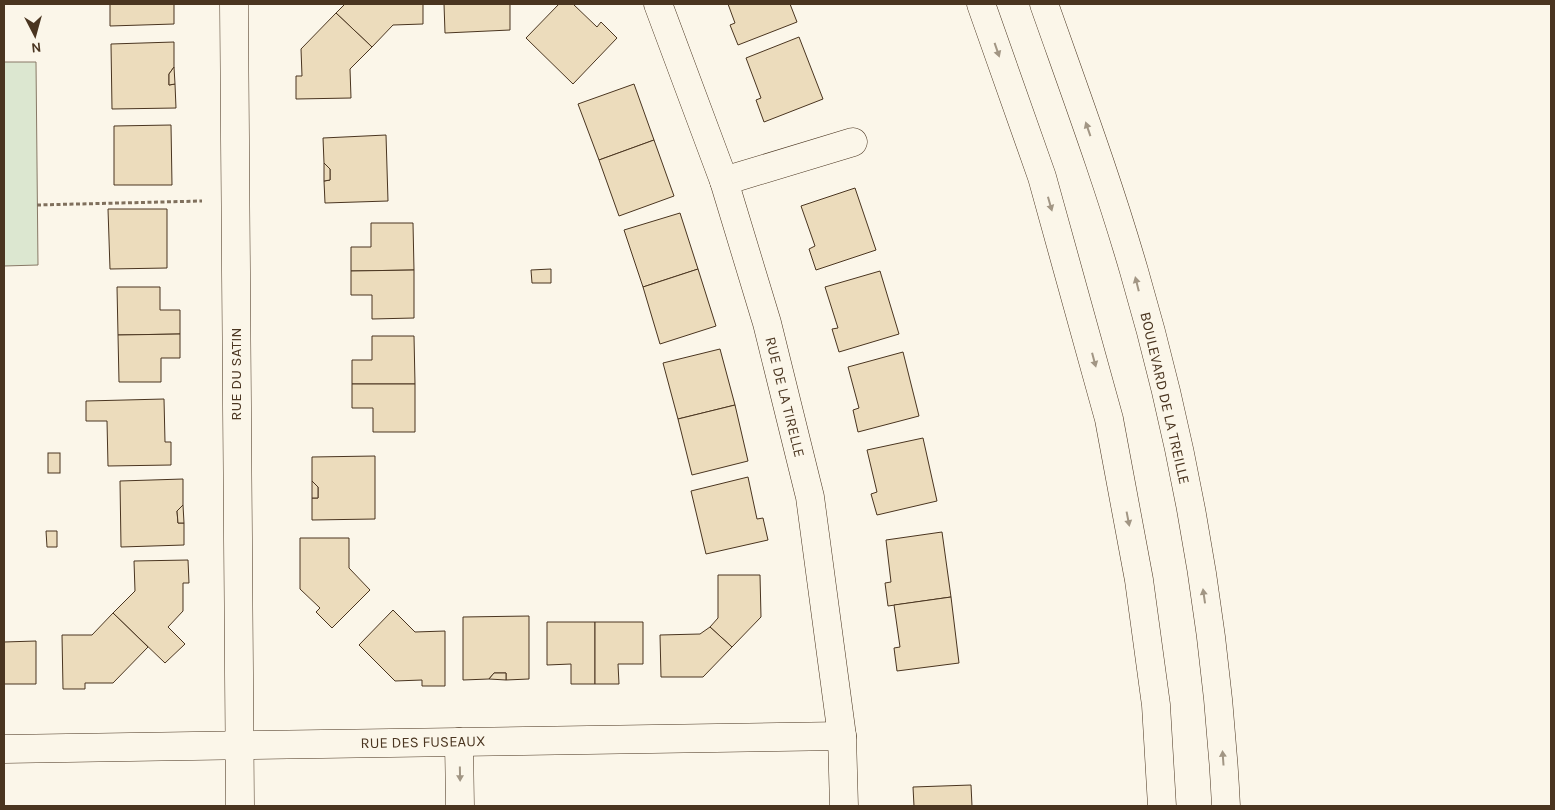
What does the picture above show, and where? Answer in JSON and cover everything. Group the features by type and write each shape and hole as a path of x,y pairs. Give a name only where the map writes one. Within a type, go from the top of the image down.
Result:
{"street":[{"name":"RUE DU SATIN","path":"234,4 238,745 240,806"},
{"name":"RUE DE LA TIRELLE","path":"658,4 724,181 767,323 810,497 842,736 844,806"},
{"path":"981,4 1042,177 1109,419 1139,580 1156,705 1162,806"},
{"name":"BOULEVARD DE LA TREILLE","path":"1044,4 1095,148 1134,272 1169,405 1188,494 1209,629 1223,759 1226,806"},
{"path":"724,181 853,142"},
{"name":"RUE DES FUSEAUX","path":"4,749 842,736"},
{"path":"460,742 460,806"}],"path":[{"path":"37,205 235,200"}],"green space":[{"path":"4,62 36,62 38,265 4,266"}],"building":[{"path":"110,4 174,4 174,24 110,26"},
{"path":"345,4 423,4 423,24 393,25 372,47 336,13"},
{"path":"444,4 510,4 510,30 445,33"},
{"path":"559,4 573,4 597,27 601,22 617,38 573,84 526,38"},
{"path":"728,4 790,4 797,22 738,45 730,25 735,23"},
{"path":"336,13 372,47 350,69 351,98 296,99 296,76 302,76 301,49"},
{"path":"799,37 823,99 764,122 756,100 761,98 746,58"},
{"path":"174,42 174,67 169,74 169,85 175,84 176,108 112,109 111,44"},
{"path":"174,67 175,84 169,85 169,74"},
{"path":"634,84 654,140 599,160 578,104"},
{"path":"171,125 172,185 114,185 114,126"},
{"path":"386,135 388,201 325,203 324,181 330,180 330,169 324,163 323,138"},
{"path":"654,140 674,196 619,216 599,160"},
{"path":"324,163 330,169 330,180 324,181"},
{"path":"855,188 876,250 816,270 809,249 815,246 801,206"},
{"path":"108,209 167,209 167,268 110,269"},
{"path":"680,213 698,269 643,287 624,230"},
{"path":"371,223 413,223 414,270 351,271 351,247 371,247"},
{"path":"551,269 551,283 532,283 531,270"},
{"path":"698,269 716,326 660,344 643,287"},
{"path":"414,270 414,318 372,319 372,295 351,295 351,271"},
{"path":"880,271 899,334 839,352 832,329 838,328 825,287"},
{"path":"117,287 160,287 160,310 180,310 180,334 118,335"},
{"path":"180,334 180,358 161,358 161,382 119,382 118,335"},
{"path":"372,336 414,336 415,384 352,384 352,360 372,360"},
{"path":"720,349 735,405 678,419 663,363"},
{"path":"903,352 919,416 858,432 853,410 859,408 848,367"},
{"path":"352,384 415,384 415,432 373,432 373,408 352,408"},
{"path":"164,399 165,442 171,442 171,465 108,466 107,421 86,421 86,401"},
{"path":"735,405 748,461 692,475 678,419"},
{"path":"923,438 937,501 877,515 871,494 877,492 867,450"},
{"path":"48,453 60,453 60,473 48,473"},
{"path":"375,456 375,519 312,520 312,498 318,498 318,487 312,481 312,457"},
{"path":"748,477 757,519 763,518 768,540 706,554 691,491"},
{"path":"183,479 183,505 177,511 178,523 184,523 184,545 121,547 120,481"},
{"path":"312,481 318,487 318,498 312,498"},
{"path":"183,505 184,523 178,523 177,511"},
{"path":"46,531 57,531 57,547 47,547"},
{"path":"942,532 951,597 888,606 885,583 891,582 886,540"},
{"path":"300,538 349,538 349,568 370,590 332,628 316,612 320,608 300,589"},
{"path":"188,560 189,583 183,583 183,611 168,627 185,644 165,663 113,613 135,591 134,561"},
{"path":"718,575 760,575 761,617 732,647 710,627 718,618"},
{"path":"951,597 959,663 897,671 894,648 900,647 894,605"},
{"path":"393,610 415,632 445,631 445,686 422,686 422,680 395,681 359,645"},
{"path":"113,613 148,647 113,683 85,683 85,689 63,689 62,635 92,635"},
{"path":"529,616 529,679 506,680 506,673 494,673 489,679 463,680 463,617"},
{"path":"547,622 595,622 595,684 571,684 571,664 547,665"},
{"path":"595,622 643,622 643,664 618,664 619,684 595,684"},
{"path":"710,627 732,647 703,677 661,677 660,635 700,634"},
{"path":"36,641 36,684 4,684 4,642"},
{"path":"494,673 506,673 506,680 489,679"},
{"path":"971,785 972,806 914,806 913,787"}]}
